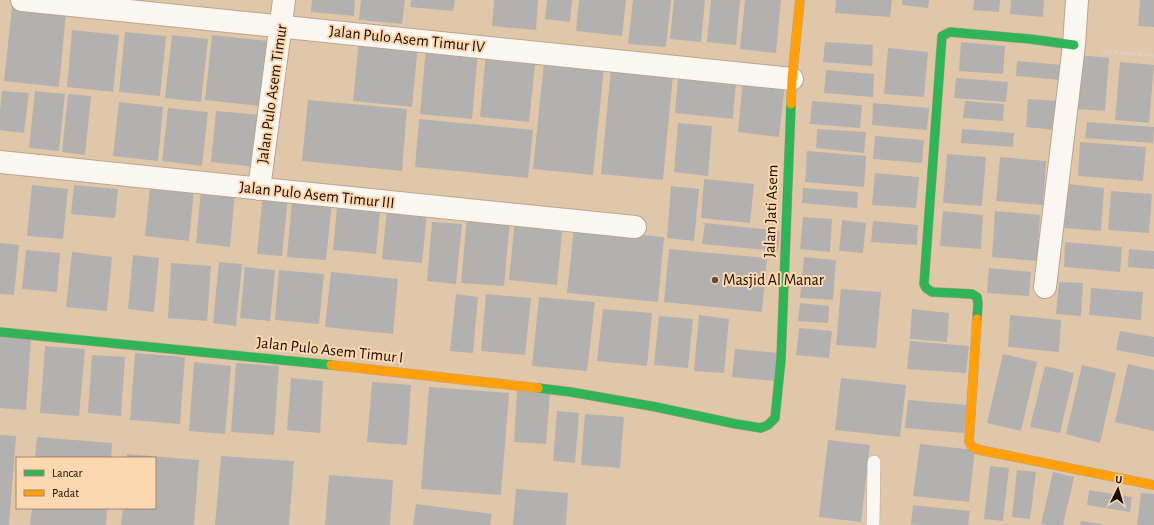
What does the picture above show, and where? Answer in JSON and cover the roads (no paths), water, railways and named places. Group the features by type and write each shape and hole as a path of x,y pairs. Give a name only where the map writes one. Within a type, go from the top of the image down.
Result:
{"street":[{"name":"Jalan Pulo Asem Timur IV","path":"22,0 792,79"},
{"name":"Jalan Pulo Asem Timur","path":"259,189 284,0"},
{"name":"Jalan Jati Asem","path":"656,407 761,428 768,425 775,418 782,359 781,345 792,79 800,0"},
{"path":"1045,287 1074,45 1077,0"},
{"path":"1074,45 1030,39 950,32 942,36 924,284 926,288 932,292 972,294 977,297 978,304 969,441 972,447 980,450 1154,485"},
{"name":"Jalan Pulo Asem Timur III","path":"0,162 635,227"},
{"name":"Jalan Pulo Asem Timur I","path":"0,332 273,359 571,392 656,407"}],"lane":[{"path":"873,525 874,462"}],"place":[{"name":"Masjid Al Manar","path":"715,280"}]}
